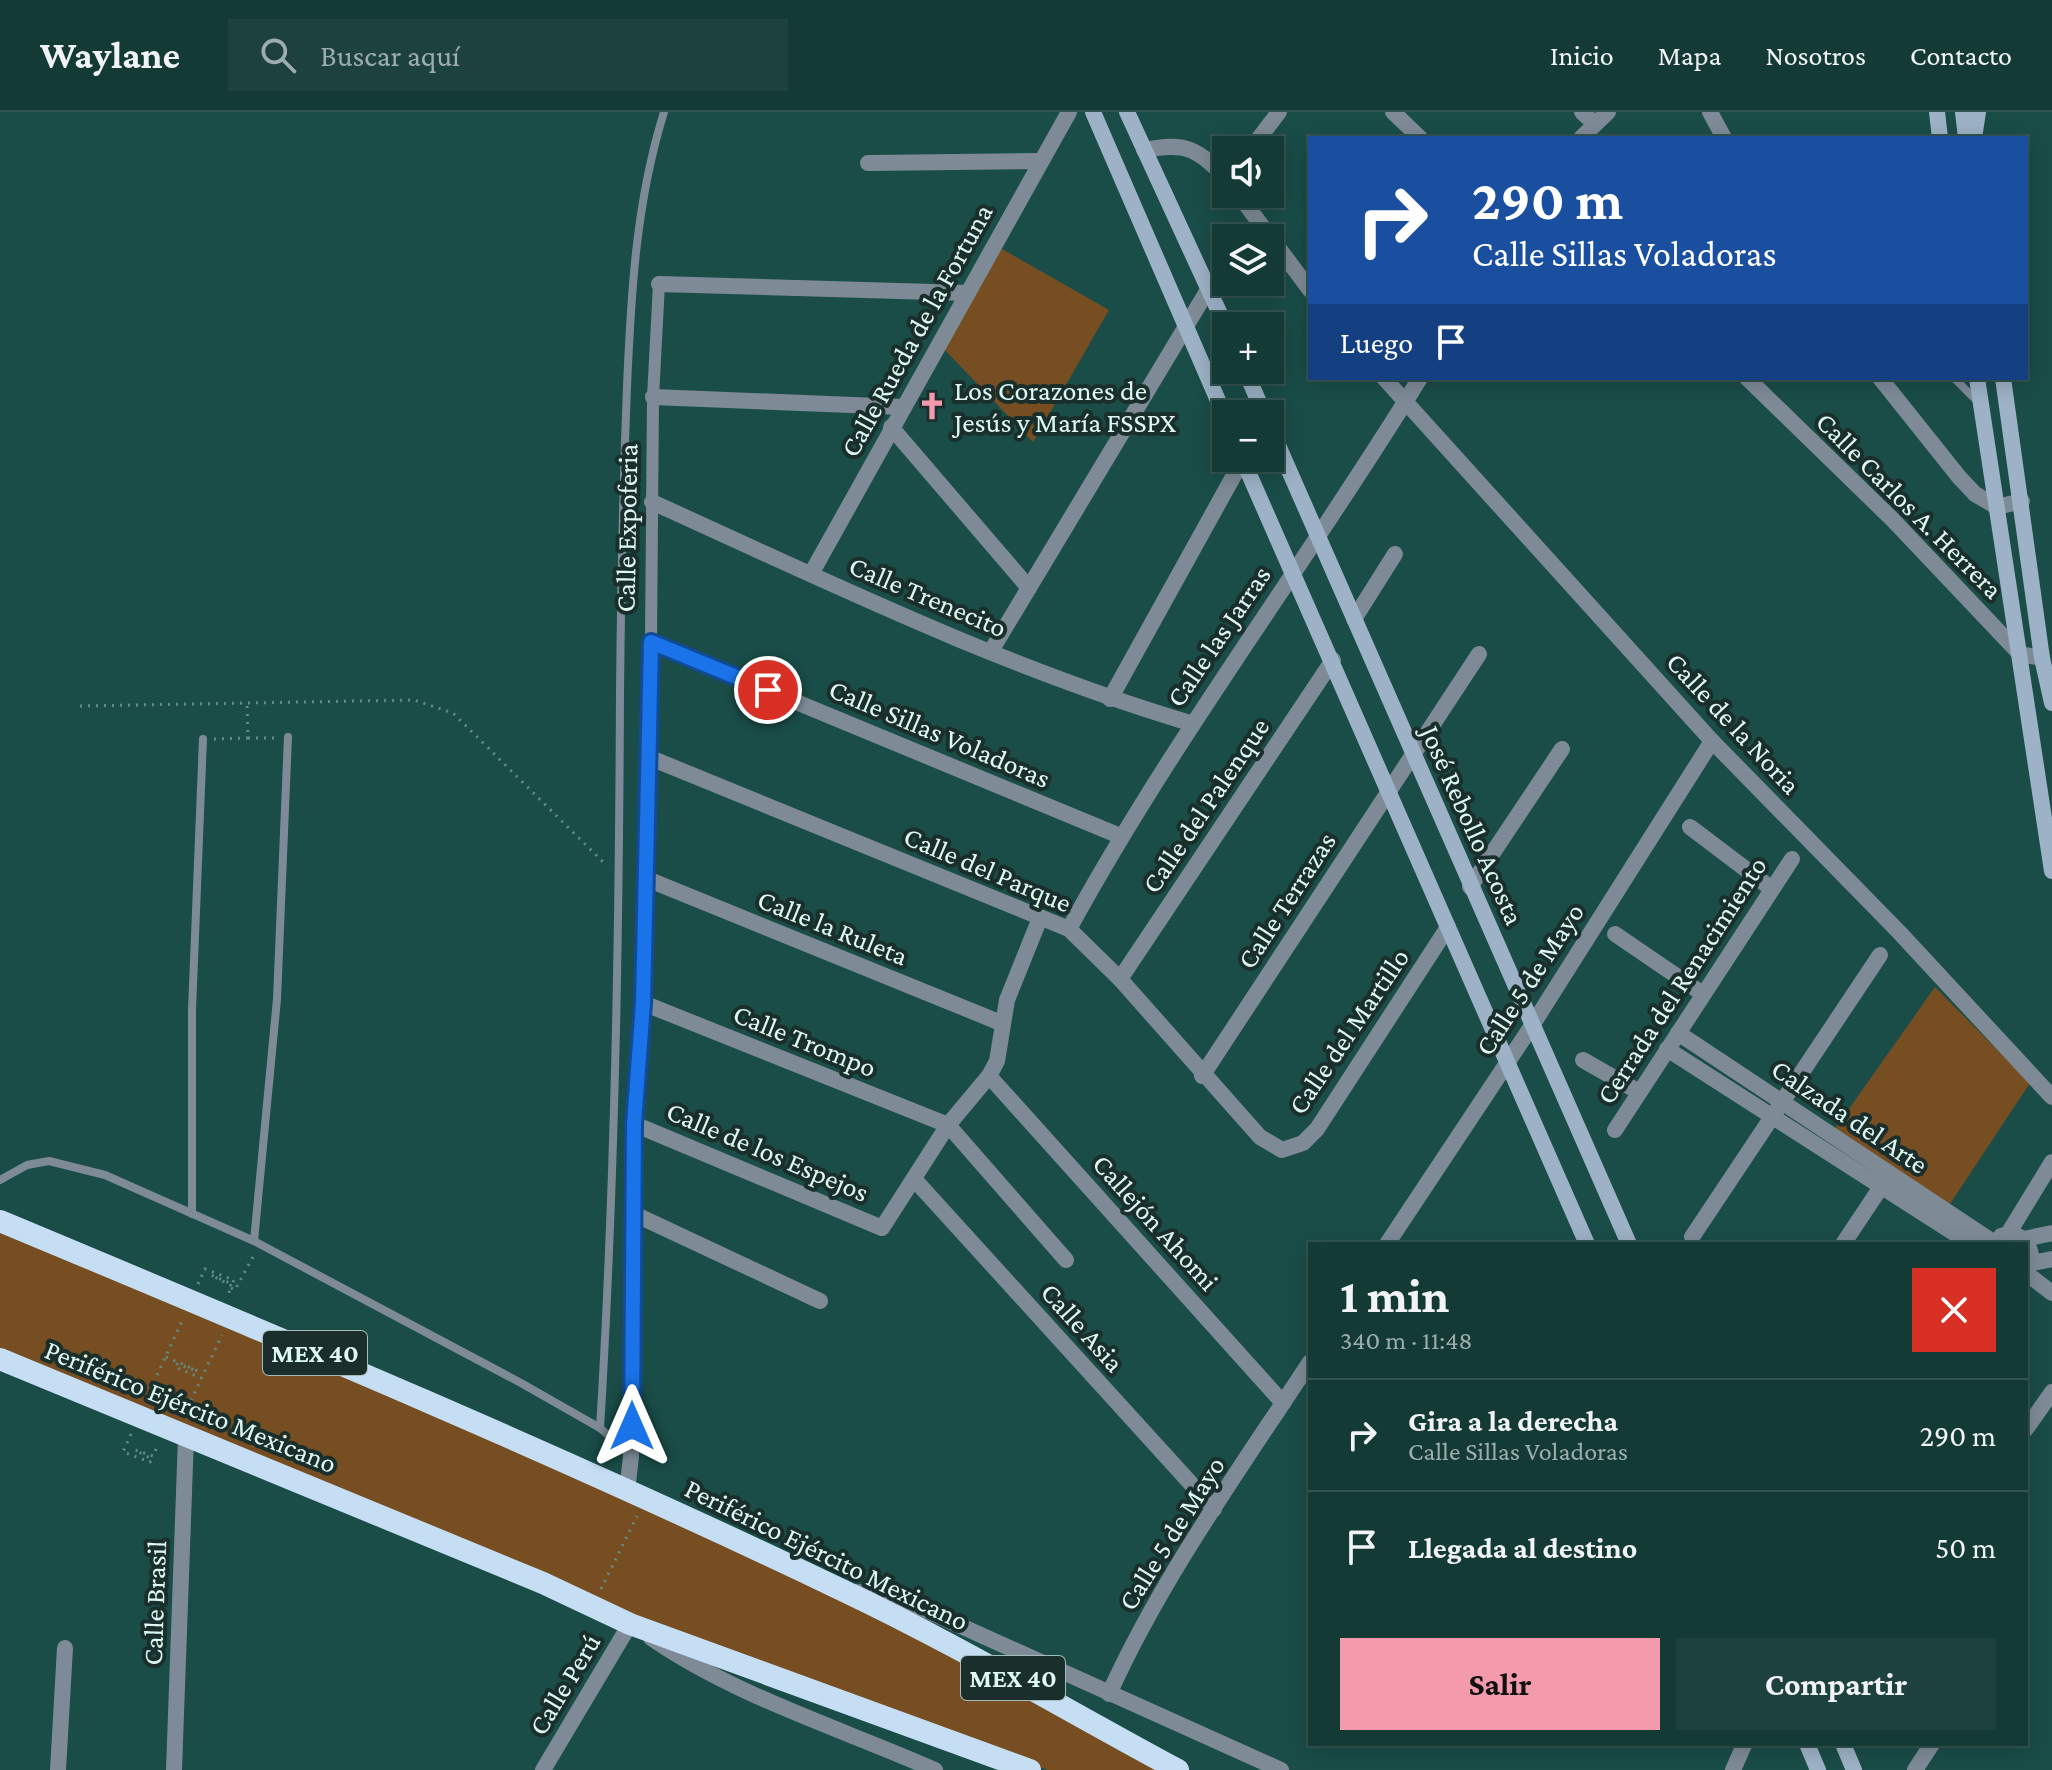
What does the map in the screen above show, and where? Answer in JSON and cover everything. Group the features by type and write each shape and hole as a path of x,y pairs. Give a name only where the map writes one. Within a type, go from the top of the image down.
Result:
{"highway":[{"name":"Periférico Ejército Mexicano","path":"0,1221 226,1314 846,1591 1082,1714 1178,1770"},
{"name":"Periférico Ejército Mexicano","path":"0,1359 630,1624 1030,1770"}],"main road":[{"path":"1093,112 1218,400"},
{"path":"1127,112 1219,312"},
{"path":"1937,112 1940,136"},
{"path":"1963,112 1966,136"},
{"path":"1974,136 1978,112"},
{"path":"1977,380 2052,871"},
{"path":"2003,380 2042,658 2052,698"},
{"name":"José Rebollo Acosta","path":"1284,458 1628,1242"},
{"path":"1248,472 1586,1242"},
{"path":"1808,1746 1818,1770"},
{"path":"1844,1746 1854,1770"}],"street":[{"name":"Calle Rueda de la Fortuna","path":"811,574 1069,112"},
{"path":"1261,136 1279,112"},
{"path":"1393,112 1412,135"},
{"path":"1588,118 1608,112"},
{"path":"1710,112 1723,136"},
{"path":"1144,150 1172,145 1189,148 1212,167"},
{"path":"868,163 1040,161"},
{"path":"1249,208 1308,285"},
{"path":"659,284 967,293"},
{"name":"Calle Expoferia","path":"636,1496 631,1456 632,1213 647,879 653,397 659,284"},
{"path":"991,651 1209,288"},
{"name":"Calle de la Noria","path":"1386,380 1712,741 1899,932 2052,1097"},
{"name":"Calle las Jarras","path":"1069,929 1120,836 1190,723 1419,380"},
{"name":"Calle Carlos A. Herrera","path":"1749,380 1893,520 2020,654"},
{"path":"1882,380 1975,494 1997,507 2022,501"},
{"path":"653,397 902,407"},
{"path":"891,427 1029,588"},
{"path":"1110,699 1234,472"},
{"name":"Calle Trenecito","path":"652,502 991,651 1110,699 1190,723"},
{"path":"1354,619 1395,554"},
{"name":"Calle Sillas Voladoras","path":"651,642 1120,836"},
{"name":"Calle Terrazas","path":"1202,1076 1479,654"},
{"path":"2020,654 2042,658"},
{"name":"Calle del Palenque","path":"1120,979 1333,660"},
{"name":"Calle 5 de Mayo","path":"1388,1242 1533,1024 1712,741"},
{"path":"1470,887 1562,749"},
{"name":"Calle del Parque","path":"648,757 1069,929 1120,979 1202,1076 1260,1137 1282,1150"},
{"path":"1690,827 1772,889"},
{"name":"Cerrada del Renacimiento","path":"1615,1130 1792,859"},
{"name":"Calle la Ruleta","path":"647,879 1001,1023"},
{"path":"914,1179 948,1125 989,1076 997,1061 1001,1023 1040,918"},
{"name":"Calle del Martillo","path":"1282,1150 1303,1143 1317,1129 1448,927"},
{"path":"1615,934 1703,994"},
{"path":"1692,1237 1880,955"},
{"name":"Calle Trompo","path":"643,1003 948,1125"},
{"name":"Calzada del Arte","path":"1678,1033 1782,1102 1968,1242"},
{"name":"Calzada del Arte","path":"1667,1049 1772,1116 1886,1180 2004,1240"},
{"path":"1583,1060 1639,1092"},
{"name":"Callejón Ahomi","path":"989,1076 1283,1403"},
{"name":"Calle de los Espejos","path":"634,1124 882,1228 914,1179"},
{"path":"948,1125 1066,1260"},
{"path":"2004,1240 2052,1162"},
{"name":"Calle Asia","path":"914,1179 1214,1509"},
{"path":"1844,1242 1886,1180"},
{"path":"632,1213 820,1301"},
{"path":"2004,1240 2052,1233"},
{"path":"2028,1268 2052,1259"},
{"path":"2028,1269 2052,1293"},
{"name":"Calle 5 de Mayo","path":"1109,1694 1129,1650 1214,1509 1308,1365"},
{"path":"2028,1426 2052,1392"},
{"name":"Calle Brasil","path":"174,1770 176,1433"},
{"path":"846,1591 875,1593 903,1600 1281,1770"},
{"path":"630,1624 692,1665 935,1770"},
{"name":"Calle Perú","path":"543,1770 630,1624"},
{"path":"58,1770 65,1648"},
{"path":"1733,1770 1744,1746"},
{"path":"1915,1770 1931,1746"}],"lane":[{"path":"600,1428 612,1228 622,505 633,256 649,160 664,112"},
{"path":"1956,380 1982,405"},
{"path":"257,1243 277,999 288,737"},
{"path":"192,1214 192,1010 203,739"},
{"path":"0,1180 27,1165 49,1161 105,1175 257,1243 600,1428 631,1456"}],"path":[{"path":"80,706 414,700 453,713 619,878"},
{"path":"247,704 248,738"},
{"path":"203,739 288,737"},
{"path":"195,1290 205,1269 234,1280 232,1284 211,1275 235,1290 257,1243"},
{"path":"133,1429 123,1452 150,1462 152,1459 135,1450 153,1456 176,1433 226,1314 231,1288"},
{"path":"144,1405 186,1311"},
{"path":"166,1357 197,1374 177,1364 175,1367 201,1378"},
{"path":"592,1606 636,1496"}],"shaded area":[{"path":"995,245 1109,310 1033,442 939,344"},
{"path":"1935,987 2030,1083 1948,1207 1834,1130"},
{"path":"0,1231 239,1329 846,1597 1163,1770 1048,1770 904,1722 646,1627 0,1349"}],"place":[{"name":"Los Corazones de Jesús y María FSSPX","path":"932,406"}],"route":[{"path":"632,1426 634,1124 643,1003 651,642 768,690"}]}
